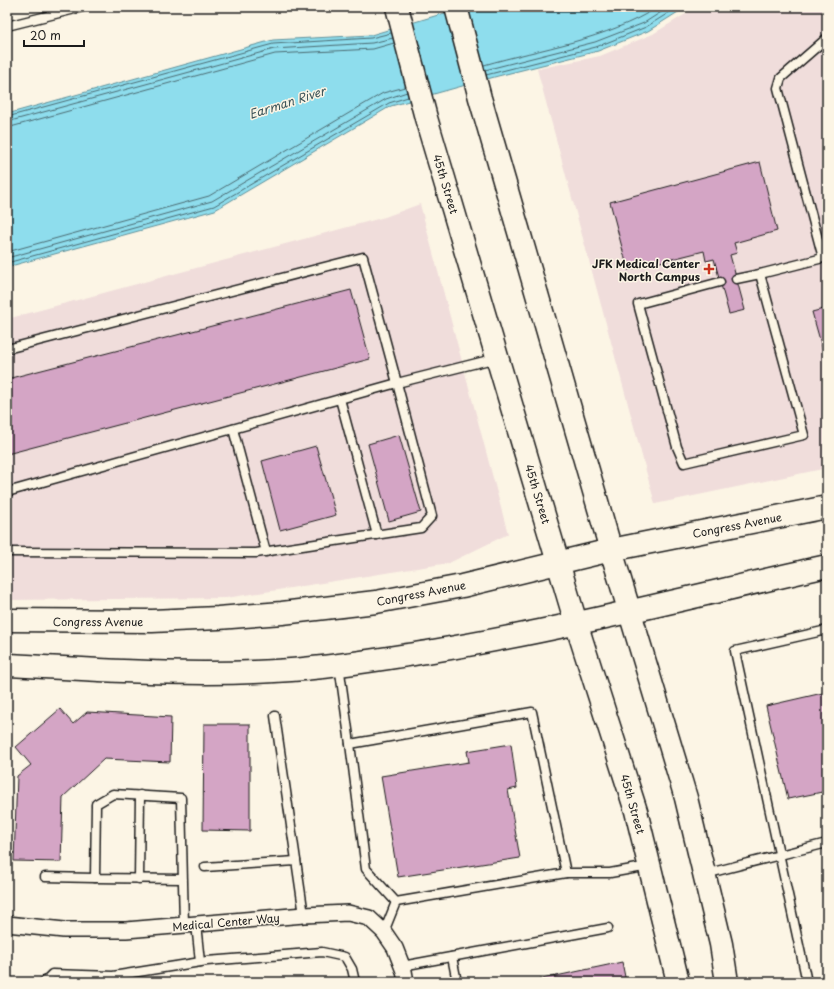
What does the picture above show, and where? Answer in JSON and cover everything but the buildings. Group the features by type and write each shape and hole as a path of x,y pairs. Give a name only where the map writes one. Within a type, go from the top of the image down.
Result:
{"main road":[{"path":"456,7 480,98 611,550 686,798 721,944 727,982"},
{"name":"45th Street","path":"399,12 426,118 576,623 636,811 678,982"},
{"name":"Congress Avenue","path":"7,620 152,621 282,613 376,602 462,586 611,550 827,507"},
{"path":"7,665 147,673 217,674 291,670 382,659 472,644 576,623 827,566"}],"street":[{"name":"Medical Center Way","path":"7,924 64,930 126,930 304,915 348,913 369,918 384,932 395,948 406,982"}],"lane":[{"path":"7,26 69,9 83,7"},
{"path":"736,279 825,258 778,88 781,78 827,38"},
{"path":"7,349 363,257 432,516 421,528 256,553 7,552"},
{"path":"720,282 638,304 677,447 684,463 804,435 760,274"},
{"path":"7,492 397,383 498,358"},
{"path":"340,399 377,535"},
{"path":"233,429 266,552"},
{"path":"807,982 735,651 827,630"},
{"path":"339,664 366,869 396,902"},
{"path":"350,744 532,712 566,873"},
{"path":"275,716 304,915"},
{"path":"95,878 96,804 113,794 181,798 183,879 190,925 200,962"},
{"path":"139,879 140,796"},
{"path":"705,875 827,843"},
{"path":"205,868 296,861"},
{"path":"396,902 566,873 610,873 649,866"},
{"path":"45,877 183,879"},
{"path":"384,932 396,902"},
{"path":"402,966 608,928"},
{"path":"44,982 52,974 113,976 200,962 322,952 345,957 352,969 355,982"},
{"path":"452,957 457,982"}],"shaded area":[{"name":"JFK Medical Center North Campus","path":"697,7 827,7 827,468 655,504 537,69 600,56 653,34"},
{"path":"420,204 508,534 449,563 226,598 7,600 7,319 385,217"}],"water":[{"name":"Earman River","path":"465,7 686,7 648,31 598,51 498,76 391,106 215,210 7,267 7,114 273,40 371,35"}],"place":[{"name":"JFK Medical Center North Campus","path":"709,269"}]}
